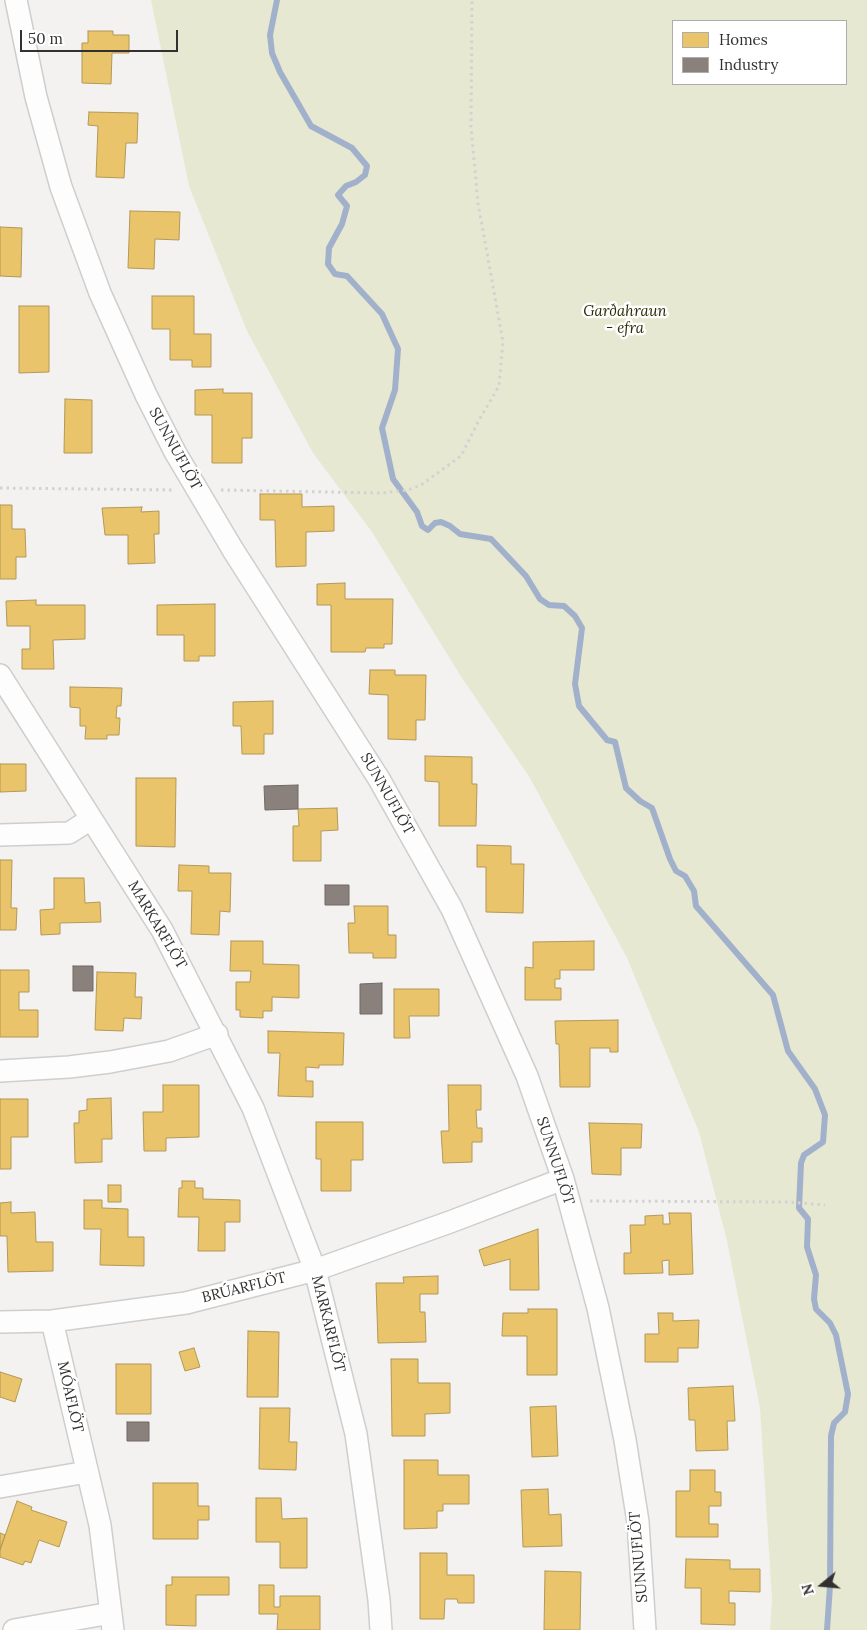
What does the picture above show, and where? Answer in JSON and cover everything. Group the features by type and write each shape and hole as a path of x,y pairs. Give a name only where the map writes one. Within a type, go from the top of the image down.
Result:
{"street":[{"name":"SUNNUFLÖT","path":"16,0 36,97 61,187 100,293 146,395 233,550 379,780 452,909 528,1076 563,1179 598,1308 625,1440 638,1522 645,1630"},
{"name":"MARKARFLÖT","path":"0,675 162,930 217,1034 253,1108 315,1270 356,1434 379,1600 381,1630"},
{"path":"0,835 69,833 91,819"},
{"path":"0,1071 69,1067 110,1062 169,1051 217,1034"},
{"name":"BRÚARFLÖT","path":"0,1322 52,1321 186,1303 315,1270 563,1179"},
{"name":"MÓAFLÖT","path":"14,1630 112,1622 100,1525 52,1321"},
{"path":"0,1487 87,1472"}],"path":[{"path":"0,488 381,493 408,490 421,485 461,456 499,386 503,342 478,203 471,127 472,0"},
{"path":"570,1205 589,1201 788,1202 825,1205"}],"green space":[{"name":"Garðahraun - efra","path":"151,0 867,0 867,1630 770,1630 772,1599 760,1408 727,1241 699,1132 627,958 530,778 460,675 372,532 313,453 247,331 189,186"}],"building: Homes":[{"path":"88,31 113,31 113,35 129,35 129,53 112,53 111,84 82,83 82,43 88,43"},
{"path":"89,112 138,113 137,143 126,143 124,178 96,177 98,126 88,125"},
{"path":"130,211 180,212 179,240 155,239 154,269 128,268"},
{"path":"0,227 22,228 21,277 0,276"},
{"path":"152,296 194,296 194,334 211,334 211,367 192,367 192,360 170,360 170,329 152,329"},
{"path":"19,306 49,306 49,372 19,373"},
{"path":"223,389 223,393 252,393 252,438 242,438 242,463 212,463 212,415 195,415 195,390"},
{"path":"65,399 92,400 92,453 64,453"},
{"path":"260,494 302,494 302,507 334,506 334,531 306,532 306,566 276,567 275,520 260,520"},
{"path":"0,505 12,505 12,529 25,529 26,557 16,557 16,579 0,579"},
{"path":"142,507 141,512 159,511 159,534 154,534 155,563 128,564 128,535 105,535 102,508"},
{"path":"345,583 345,599 393,599 392,644 384,644 384,648 366,648 365,652 331,652 331,605 317,605 317,584"},
{"path":"36,600 36,605 85,605 85,639 53,640 54,669 22,669 22,649 30,649 30,626 7,626 6,601"},
{"path":"215,604 215,656 199,656 199,661 184,661 184,635 157,635 157,605"},
{"path":"370,670 395,670 395,675 426,675 425,720 416,720 416,740 388,739 388,695 369,694"},
{"path":"70,687 122,688 121,706 117,706 116,718 120,718 119,735 107,735 107,739 85,739 86,726 80,726 80,708 70,707"},
{"path":"273,701 273,734 264,734 264,754 242,754 241,726 233,726 233,702"},
{"path":"425,756 472,757 472,784 477,784 476,826 439,826 439,782 425,781"},
{"path":"0,764 26,764 26,791 0,792"},
{"path":"136,778 176,778 175,847 136,846"},
{"path":"337,808 338,830 321,831 321,861 293,861 293,826 299,826 298,809"},
{"path":"477,845 511,846 511,864 524,864 523,913 486,912 486,867 477,867"},
{"path":"0,860 12,860 11,908 17,908 16,930 0,930"},
{"path":"179,865 209,866 209,873 231,873 230,912 220,911 219,935 191,934 192,891 178,891"},
{"path":"54,878 84,878 85,903 100,902 101,922 60,923 60,934 41,935 40,910 54,909"},
{"path":"354,906 388,906 388,935 396,935 396,958 373,958 373,953 349,953 348,923 355,923"},
{"path":"231,941 263,941 263,964 299,965 299,998 272,997 272,1011 263,1011 263,1018 240,1017 240,1010 236,1010 236,982 250,982 251,971 230,971"},
{"path":"594,941 594,970 560,970 560,979 555,979 555,988 561,988 561,1000 525,1000 525,967 533,968 533,942"},
{"path":"0,970 29,970 29,992 19,992 19,1010 38,1010 38,1037 0,1037"},
{"path":"97,972 136,973 135,997 142,997 141,1019 124,1018 123,1031 95,1030"},
{"path":"394,989 439,989 439,1016 409,1016 410,1038 394,1038"},
{"path":"618,1020 618,1052 610,1052 610,1048 590,1048 590,1087 560,1087 559,1044 556,1044 555,1021"},
{"path":"268,1031 344,1033 343,1065 319,1065 319,1068 306,1067 306,1081 313,1081 313,1097 278,1096 280,1053 268,1053"},
{"path":"163,1085 199,1085 199,1137 166,1138 166,1151 144,1151 143,1112 163,1112"},
{"path":"448,1085 481,1085 481,1110 476,1110 477,1128 482,1128 482,1142 472,1142 472,1162 443,1163 441,1131 449,1131"},
{"path":"111,1098 112,1139 102,1139 102,1162 75,1163 74,1123 79,1123 79,1111 87,1110 87,1099"},
{"path":"0,1099 28,1099 28,1137 11,1137 11,1169 0,1169"},
{"path":"316,1122 363,1122 363,1160 351,1160 351,1191 321,1191 321,1159 316,1159"},
{"path":"589,1123 642,1124 641,1148 621,1148 621,1175 592,1174"},
{"path":"182,1181 195,1181 195,1188 203,1188 203,1199 240,1200 240,1222 225,1222 225,1251 198,1251 199,1217 178,1217 179,1188 182,1188"},
{"path":"108,1185 121,1185 121,1202 108,1202"},
{"path":"84,1200 102,1200 102,1208 128,1209 128,1237 144,1237 144,1266 100,1265 101,1229 84,1229"},
{"path":"11,1202 11,1213 35,1212 36,1242 53,1242 53,1271 8,1272 7,1236 0,1236 0,1203"},
{"path":"669,1213 691,1213 693,1274 669,1275 669,1260 662,1261 663,1273 624,1274 624,1253 631,1253 630,1225 645,1225 645,1216 663,1215 663,1224 670,1224"},
{"path":"538,1229 539,1290 510,1290 510,1259 484,1266 479,1250"},
{"path":"438,1276 438,1294 420,1294 420,1312 425,1312 426,1342 378,1343 376,1283 404,1283 403,1277"},
{"path":"528,1309 557,1309 557,1375 527,1375 527,1336 502,1336 503,1313 528,1313"},
{"path":"658,1313 673,1313 673,1321 699,1320 698,1348 678,1348 678,1362 645,1362 645,1334 659,1334"},
{"path":"248,1331 279,1332 278,1397 247,1397"},
{"path":"194,1348 200,1367 185,1371 179,1352"},
{"path":"391,1359 418,1359 418,1383 450,1383 450,1413 425,1414 425,1436 392,1436"},
{"path":"116,1364 151,1364 151,1414 116,1414"},
{"path":"0,1372 22,1379 15,1402 0,1397"},
{"path":"733,1386 735,1421 727,1421 728,1450 696,1451 695,1420 689,1420 688,1388"},
{"path":"556,1406 558,1456 532,1457 530,1407"},
{"path":"260,1408 290,1408 289,1442 297,1442 296,1470 259,1469"},
{"path":"404,1460 438,1460 438,1475 469,1475 469,1504 443,1504 443,1511 437,1511 437,1528 404,1529"},
{"path":"690,1470 715,1470 715,1492 721,1492 721,1506 709,1506 709,1524 718,1524 718,1537 676,1537 676,1491 690,1491"},
{"path":"153,1483 198,1483 198,1506 209,1506 209,1520 198,1520 198,1539 153,1539"},
{"path":"548,1489 549,1515 561,1514 562,1546 523,1547 521,1490"},
{"path":"256,1498 281,1498 282,1519 307,1518 307,1568 280,1568 280,1542 256,1542"},
{"path":"17,1501 32,1507 31,1510 67,1522 59,1547 39,1540 31,1563 25,1561 23,1565 0,1557 0,1550"},
{"path":"0,1533 5,1535 0,1550"},
{"path":"420,1553 447,1553 447,1575 474,1575 474,1603 458,1603 457,1599 445,1599 444,1619 420,1619"},
{"path":"686,1559 730,1560 730,1569 760,1569 760,1592 729,1591 729,1603 735,1603 735,1625 701,1624 701,1588 685,1588"},
{"path":"545,1571 581,1572 580,1630 544,1630"},
{"path":"172,1577 229,1577 229,1595 196,1595 196,1626 166,1625 166,1585 172,1585"},
{"path":"259,1585 274,1585 274,1607 280,1607 280,1596 320,1596 320,1630 277,1630 278,1614 259,1614"}],"building: Industry":[{"path":"298,785 298,809 265,810 264,786"},
{"path":"325,885 349,885 349,905 325,905"},
{"path":"73,966 93,966 93,991 73,991"},
{"path":"382,983 382,1014 360,1014 360,984"},
{"path":"127,1422 149,1422 149,1441 127,1441"}],"waterway":[{"path":"277,0 270,35 272,53 280,72 311,126 352,148 367,166 365,175 356,182 346,186 338,195 347,206 342,224 329,248 328,264 335,274 347,276 382,314 398,349 395,390 382,428 393,479 417,512 422,526 428,530 435,523 441,522 460,534 491,539 526,576 540,599 549,605 564,606 575,616 582,628 575,684 579,706 607,740 615,742 626,788 640,801 652,808 670,859 676,871 685,876 694,891 696,906 773,995 788,1051 815,1089 825,1115 823,1142 804,1155 801,1163 799,1208 808,1219 807,1247 816,1275 814,1299 816,1309 830,1323 836,1335 848,1394 845,1412 834,1423 831,1436 830,1586 827,1630"}]}
